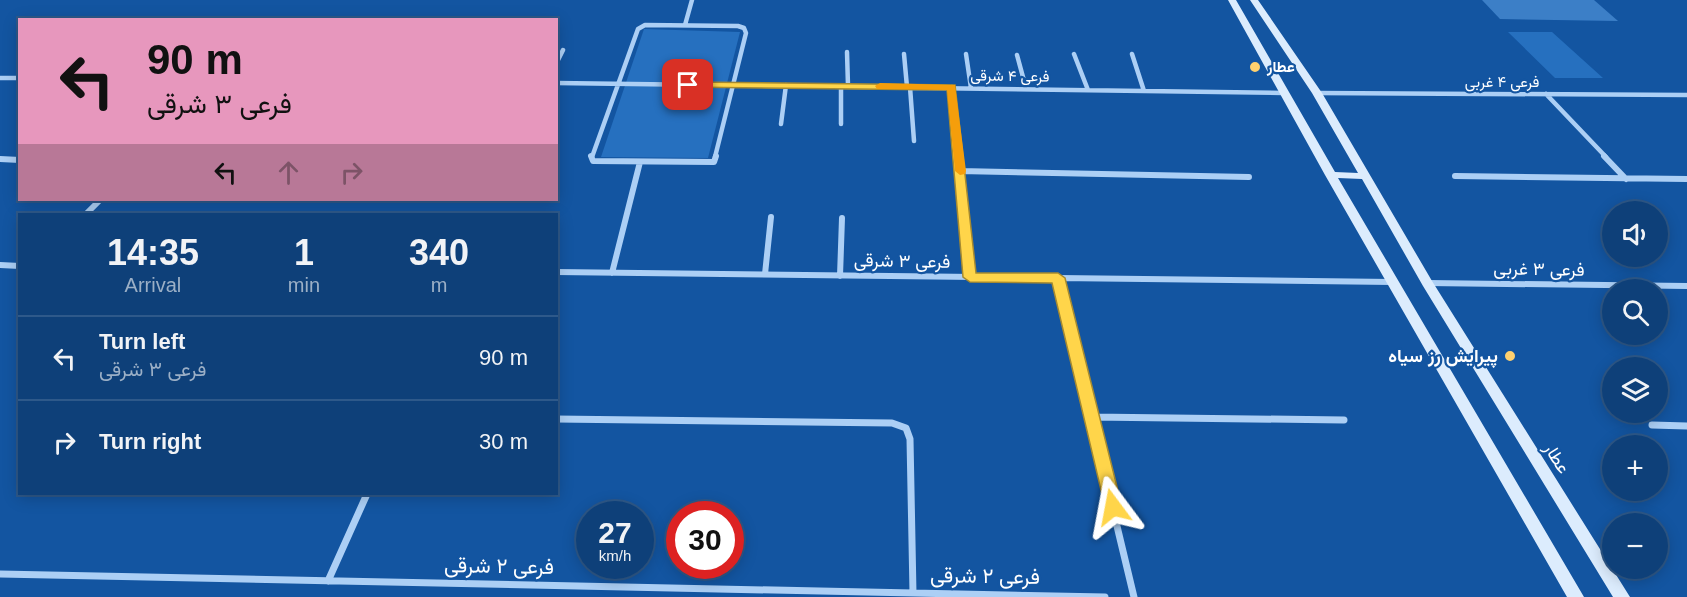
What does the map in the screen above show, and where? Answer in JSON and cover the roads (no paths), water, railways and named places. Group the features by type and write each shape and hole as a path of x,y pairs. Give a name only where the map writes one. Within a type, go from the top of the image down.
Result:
{"main road":[{"path":"1232,0 1330,175 1576,597"},
{"name":"عطار","path":"1256,0 1271,28 1317,93 1427,283 1622,597"},
{"path":"1330,175 1365,176"}],"street":[{"path":"685,25 692,0"},
{"path":"685,25 738,26 744,28 746,33 735,85 714,162 593,161 591,155 640,27 685,25"},
{"path":"558,60 563,50"},
{"path":"848,52 848,86"},
{"path":"904,54 914,141"},
{"path":"966,54 971,88"},
{"path":"1074,54 1088,90"},
{"path":"1132,54 1144,91"},
{"path":"1017,55 1026,88"},
{"path":"0,78 18,78"},
{"name":"فرعی ۴ شرقی","path":"558,83 1283,93"},
{"path":"781,124 786,86"},
{"path":"841,86 841,124"},
{"path":"952,87 970,277"},
{"name":"فرعی ۴ غربی","path":"1317,93 1687,95"},
{"path":"1546,94 1626,178"},
{"path":"0,159 18,160"},
{"path":"612,273 640,162"},
{"path":"960,171 1249,177"},
{"path":"1455,176 1687,179"},
{"path":"87,213 98,201"},
{"path":"765,274 771,217"},
{"path":"840,276 842,218"},
{"path":"0,265 18,266"},
{"name":"فرعی ۳ شرقی","path":"558,272 1392,282"},
{"path":"1058,278 1134,597"},
{"name":"فرعی ۳ غربی","path":"1427,283 1687,286"},
{"path":"1092,417 1344,420"},
{"path":"558,419 892,423 906,428 910,439 913,593"},
{"path":"1652,425 1687,426"},
{"path":"328,581 367,495"},
{"name":"فرعی ۲ شرقی","path":"0,574 1105,597"}],"place":[{"name":"عطار","path":"1255,67"},
{"name":"پیرایش رز سیاه","path":"1510,356"}]}
